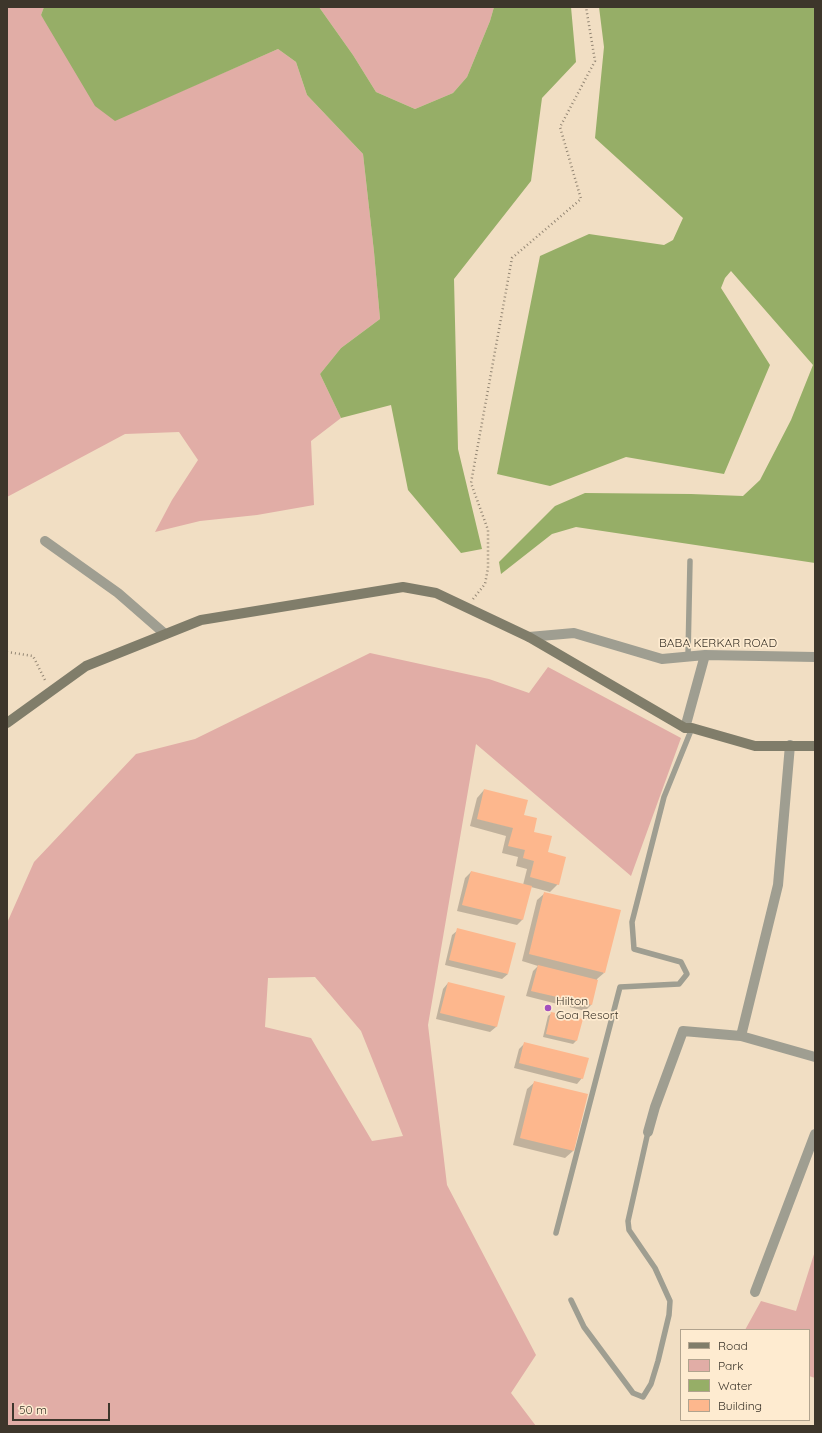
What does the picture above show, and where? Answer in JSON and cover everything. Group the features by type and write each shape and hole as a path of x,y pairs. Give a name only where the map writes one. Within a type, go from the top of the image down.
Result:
{"main road":[{"path":"7,723 86,666 201,620 403,587 436,593 529,637 689,728 755,746 815,746"}],"street":[{"path":"45,541 118,593 165,634"},
{"name":"BABA KERKAR ROAD","path":"529,637 574,633 662,659 705,655 815,657"},
{"path":"689,728 705,655"},
{"path":"741,1036 778,885 790,745"},
{"path":"648,1132 655,1107 682,1031 741,1036 815,1057"},
{"path":"755,1292 815,1134"}],"lane":[{"path":"688,656 690,561"},
{"path":"556,1233 620,987 679,984 687,974 681,962 634,949 632,922 657,820 689,728"},
{"path":"571,1300 584,1327 634,1393 643,1397 651,1384 658,1362 669,1315 670,1301 655,1268 629,1230 628,1221 648,1132"}],"path":[{"path":"467,608 485,584 488,568 488,530 472,482 512,258 581,199 560,127 595,61 586,7"},
{"path":"7,652 33,656 51,692"}],"green space":[{"path":"7,7 44,7 41,15 115,120 278,49 296,62 307,95 363,154 380,319 341,348 320,374 341,418 311,441 314,505 257,515 200,521 155,532 172,500 198,460 179,432 125,434 7,497"},
{"path":"319,7 494,7 490,21 467,77 453,93 415,109 376,92 353,55"},
{"path":"370,653 489,679 529,693 548,667 681,738 631,876 476,744 428,1025 447,1185 536,1355 511,1393 536,1426 7,1426 7,923 34,862 136,754 195,739","holes":["315,977 361,1031 403,1136 372,1141 311,1038 265,1027 268,978"]},
{"path":"815,1251 815,1378 810,1376 810,1329 746,1329 761,1301 796,1311"}],"water":[{"path":"44,7 319,7 353,55 376,92 415,109 453,93 467,77 490,21 494,7 571,7 576,62 542,98 531,181 454,279 458,449 482,549 461,553 408,490 391,405 341,418 320,374 341,348 380,319 363,154 307,95 296,62 278,49 115,121 95,106 41,15"},
{"path":"599,7 815,7 815,563 576,527 552,534 501,574 499,562 555,506 585,493 743,496 760,480 791,420 813,365 731,271 725,278 721,288 770,365 724,474 626,457 550,486 497,474 540,256 589,234 664,245 673,240 683,218 595,138 604,47"}],"building":[{"path":"484,789 528,800 524,815 537,818 534,832 552,836 548,852 566,857 559,885 530,877 534,861 523,858 525,850 508,846 513,828 477,819"},
{"path":"471,871 532,886 523,920 462,905"},
{"path":"544,892 621,910 605,973 529,954"},
{"path":"457,928 516,943 508,974 449,960"},
{"path":"538,965 598,980 592,1005 531,991"},
{"path":"448,982 505,996 497,1027 440,1013"},
{"path":"551,1012 583,1019 577,1041 546,1034"},
{"path":"524,1042 589,1058 583,1079 519,1063"},
{"path":"534,1081 588,1094 574,1151 520,1138"}],"place":[{"name":"Hilton Goa Resort","path":"548,1008"}]}
